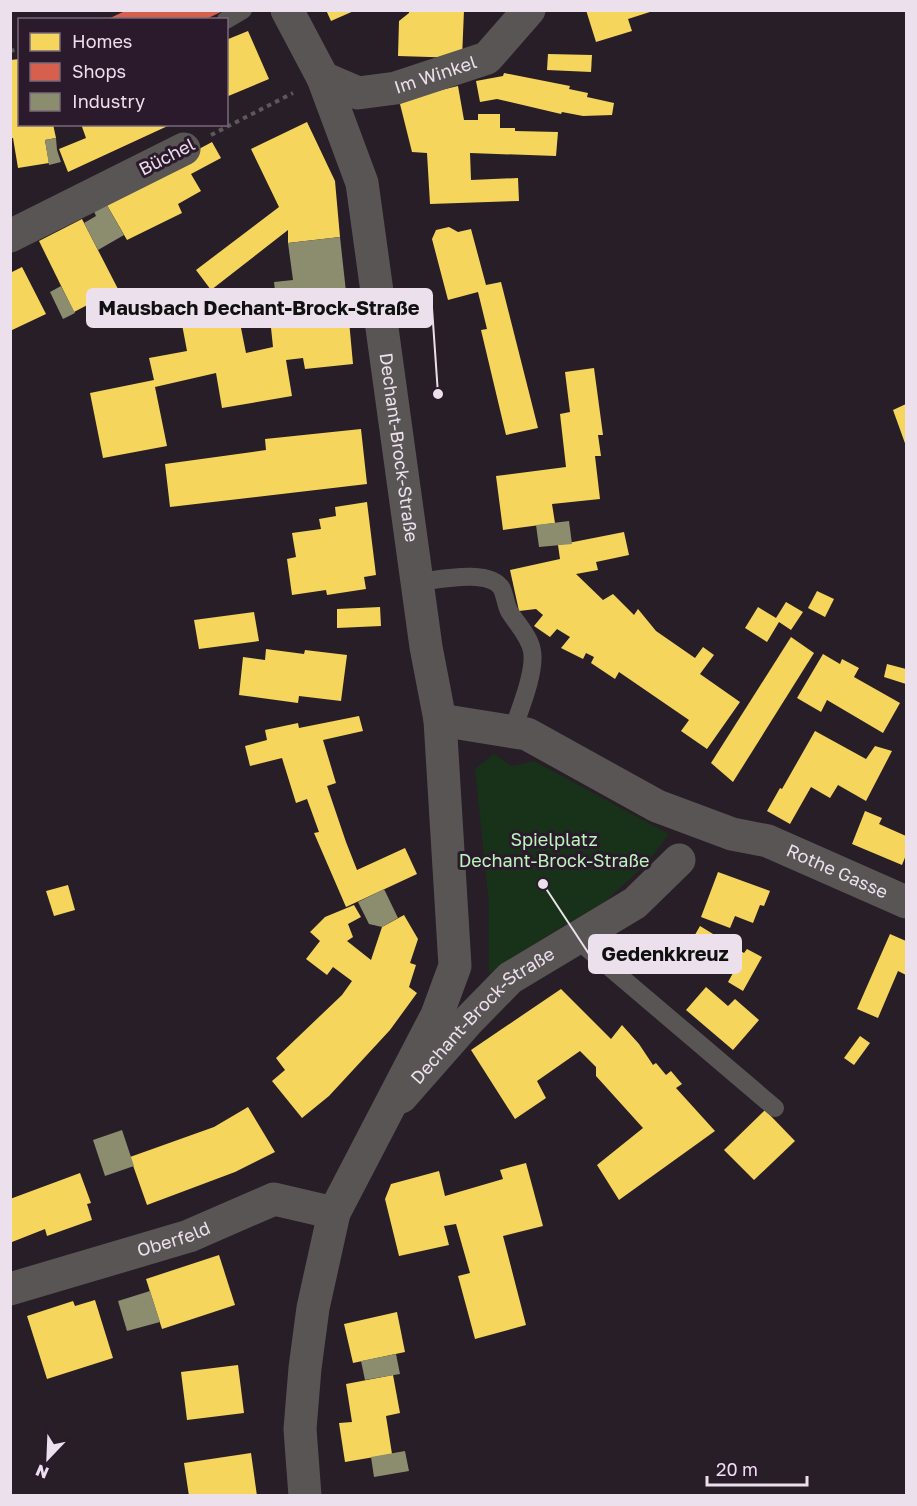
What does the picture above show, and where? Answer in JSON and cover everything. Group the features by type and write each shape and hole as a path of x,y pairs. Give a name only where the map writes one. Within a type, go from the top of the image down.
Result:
{"street":[{"name":"Dechant-Brock-Straße","path":"287,10 323,78 362,183 426,646 440,720 455,966 437,1015 334,1214 313,1308 305,1368 300,1429 305,1496"},
{"name":"Im Winkel","path":"323,78 358,93 396,88 488,58 529,10"},
{"name":"Büchel","path":"10,236 184,149"},
{"path":"440,720 512,732"},
{"name":"Rothe Gasse","path":"512,732 527,734 657,806 732,834 768,841 906,902"},
{"name":"Dechant-Brock-Straße","path":"382,1119 467,1022 510,978 635,903 680,860"},
{"name":"Oberfeld","path":"10,1289 189,1236 274,1199 334,1214"}],"lane":[{"path":"228,19 243,10"},
{"path":"418,582 471,576 490,580 501,588 508,609 524,632 532,650 533,665 512,732"},
{"path":"575,938 775,1108"}],"path":[{"name":"Büchel","path":"184,149 323,78"}],"green space":[{"name":"Spielplatz Dechant-Brock-Straße","path":"494,754 512,766 534,761 669,834 647,863 606,901 548,935 489,974 489,904 475,769"}],"building: Homes":[{"path":"326,10 356,10 331,21"},
{"path":"409,10 464,10 462,58 398,56 399,21 409,13"},
{"path":"586,10 653,11 628,19 632,31 596,42"},
{"path":"248,31 269,79 228,96 228,39"},
{"path":"548,54 592,55 591,72 547,70"},
{"path":"18,59 18,126 53,126 56,138 45,140 49,163 18,168 13,138 10,138 10,60"},
{"path":"504,73 570,86 569,89 588,93 587,97 614,103 612,115 583,116 562,112 561,114 497,99 480,102 476,81 503,76"},
{"path":"458,86 464,120 478,120 478,114 500,114 500,128 515,128 515,131 558,132 556,156 470,153 471,180 518,178 519,201 430,204 427,153 412,152 399,100"},
{"path":"307,122 335,181 340,237 288,243 288,230 211,290 196,270 279,207 251,149"},
{"path":"82,126 168,126 68,172 59,149 86,138"},
{"path":"212,142 221,158 191,174 201,191 178,204 182,213 127,240 104,200"},
{"path":"82,219 118,289 74,312 39,241"},
{"path":"449,227 458,232 471,229 486,285 501,282 538,428 506,435 481,330 487,329 478,292 448,300 432,239 436,230"},
{"path":"22,267 46,314 10,331 10,273"},
{"path":"237,308 246,353 273,347 270,318 348,310 353,364 305,369 303,358 286,360 292,396 222,408 216,373 155,387 167,446 103,458 90,393 154,380 149,358 187,351 181,319"},
{"path":"594,368 603,435 598,435 601,456 595,456 600,499 552,504 555,523 503,530 496,476 566,467 560,414 570,412 565,372"},
{"path":"906,404 906,446 893,410"},
{"path":"361,429 367,484 170,507 165,464 266,450 265,439"},
{"path":"367,502 376,575 364,577 366,589 327,595 326,590 292,595 287,559 296,557 292,533 321,529 319,519 336,516 335,507"},
{"path":"624,532 629,555 596,562 598,570 576,574 603,600 613,594 634,615 638,609 656,631 695,658 703,647 714,655 700,674 740,702 707,749 681,731 689,720 619,672 615,679 591,663 594,657 586,653 583,659 561,648 570,637 557,629 550,637 534,626 543,615 536,609 519,611 510,570 560,559 558,545"},
{"path":"817,591 834,599 825,617 808,608"},
{"path":"786,602 803,612 791,630 779,622 767,642 745,628 758,607 776,618"},
{"path":"380,607 381,626 337,628 337,609"},
{"path":"254,612 259,641 199,649 194,620"},
{"path":"791,637 814,653 733,782 711,763"},
{"path":"266,649 304,654 305,650 347,655 341,701 299,696 298,703 239,695 243,657 265,660"},
{"path":"823,654 840,664 842,659 859,668 854,677 900,703 883,733 827,700 821,712 797,698"},
{"path":"887,664 906,669 906,684 884,677"},
{"path":"359,716 363,731 323,740 336,783 327,786 346,842 357,870 405,848 417,874 346,907 314,833 319,832 307,799 296,803 282,758 250,766 245,746 267,740 265,730 298,723 299,728"},
{"path":"815,731 866,759 875,746 892,751 866,801 838,785 830,798 811,787 790,824 767,811"},
{"path":"865,811 882,818 879,824 906,836 906,855 902,865 852,844"},
{"path":"718,872 770,891 764,906 760,905 753,923 735,916 730,928 701,917"},
{"path":"68,885 75,910 54,916 46,891"},
{"path":"354,905 361,917 348,924 353,937 347,941 371,960 382,927 404,915 418,939 410,963 416,965 409,987 417,993 390,1030 329,1096 302,1118 272,1081 285,1070 276,1058 342,995 352,981 333,967 327,975 306,959 320,941 310,932 325,917"},
{"path":"700,926 744,953 747,949 762,957 743,991 728,982 733,973 688,947"},
{"path":"890,934 906,941 906,975 898,971 878,1018 857,1009"},
{"path":"706,987 728,1006 735,999 759,1020 733,1050 686,1010"},
{"path":"561,989 611,1039 622,1025 653,1065 656,1063 666,1075 671,1071 682,1084 676,1088 715,1131 619,1200 597,1165 643,1128 596,1076 596,1067 580,1051 537,1081 546,1098 515,1119 471,1050"},
{"path":"860,1036 870,1043 854,1065 844,1058"},
{"path":"248,1107 275,1152 235,1172 147,1205 130,1157 214,1127"},
{"path":"765,1110 795,1141 754,1180 724,1150"},
{"path":"526,1163 543,1226 503,1236 526,1325 475,1339 458,1276 470,1273 456,1224 444,1226 449,1245 399,1256 385,1199 391,1184 439,1171 445,1196 503,1179 500,1170"},
{"path":"80,1173 91,1203 87,1204 92,1220 47,1236 45,1229 12,1242 10,1199"},
{"path":"219,1255 235,1305 162,1329 146,1279"},
{"path":"95,1300 113,1358 47,1379 27,1316 73,1301 75,1306"},
{"path":"397,1312 405,1352 353,1363 344,1324"},
{"path":"238,1365 244,1413 187,1420 181,1372"},
{"path":"393,1375 400,1413 386,1416 392,1454 345,1462 339,1423 352,1422 346,1384"},
{"path":"251,1453 257,1496 189,1496 184,1463"}],"building: Shops":[{"path":"127,10 225,10 208,18 110,18"}],"building: Industry":[{"path":"56,138 61,162 49,165 45,140"},
{"path":"104,200 124,235 98,250 84,223 96,216 92,207"},
{"path":"340,237 348,310 278,317 274,282 293,280 288,243"},
{"path":"61,286 75,313 63,319 50,292"},
{"path":"569,521 572,544 539,547 536,525"},
{"path":"384,889 398,918 382,927 369,924 358,902"},
{"path":"122,1130 134,1166 105,1176 93,1140"},
{"path":"150,1291 160,1322 127,1331 118,1301"},
{"path":"396,1354 400,1374 365,1380 361,1361"},
{"path":"405,1451 409,1471 374,1477 371,1457"}],"place":[{"name":"Mausbach Dechant-Brock-Straße","path":"438,394"},
{"name":"Gedenkkreuz","path":"543,884"}]}
